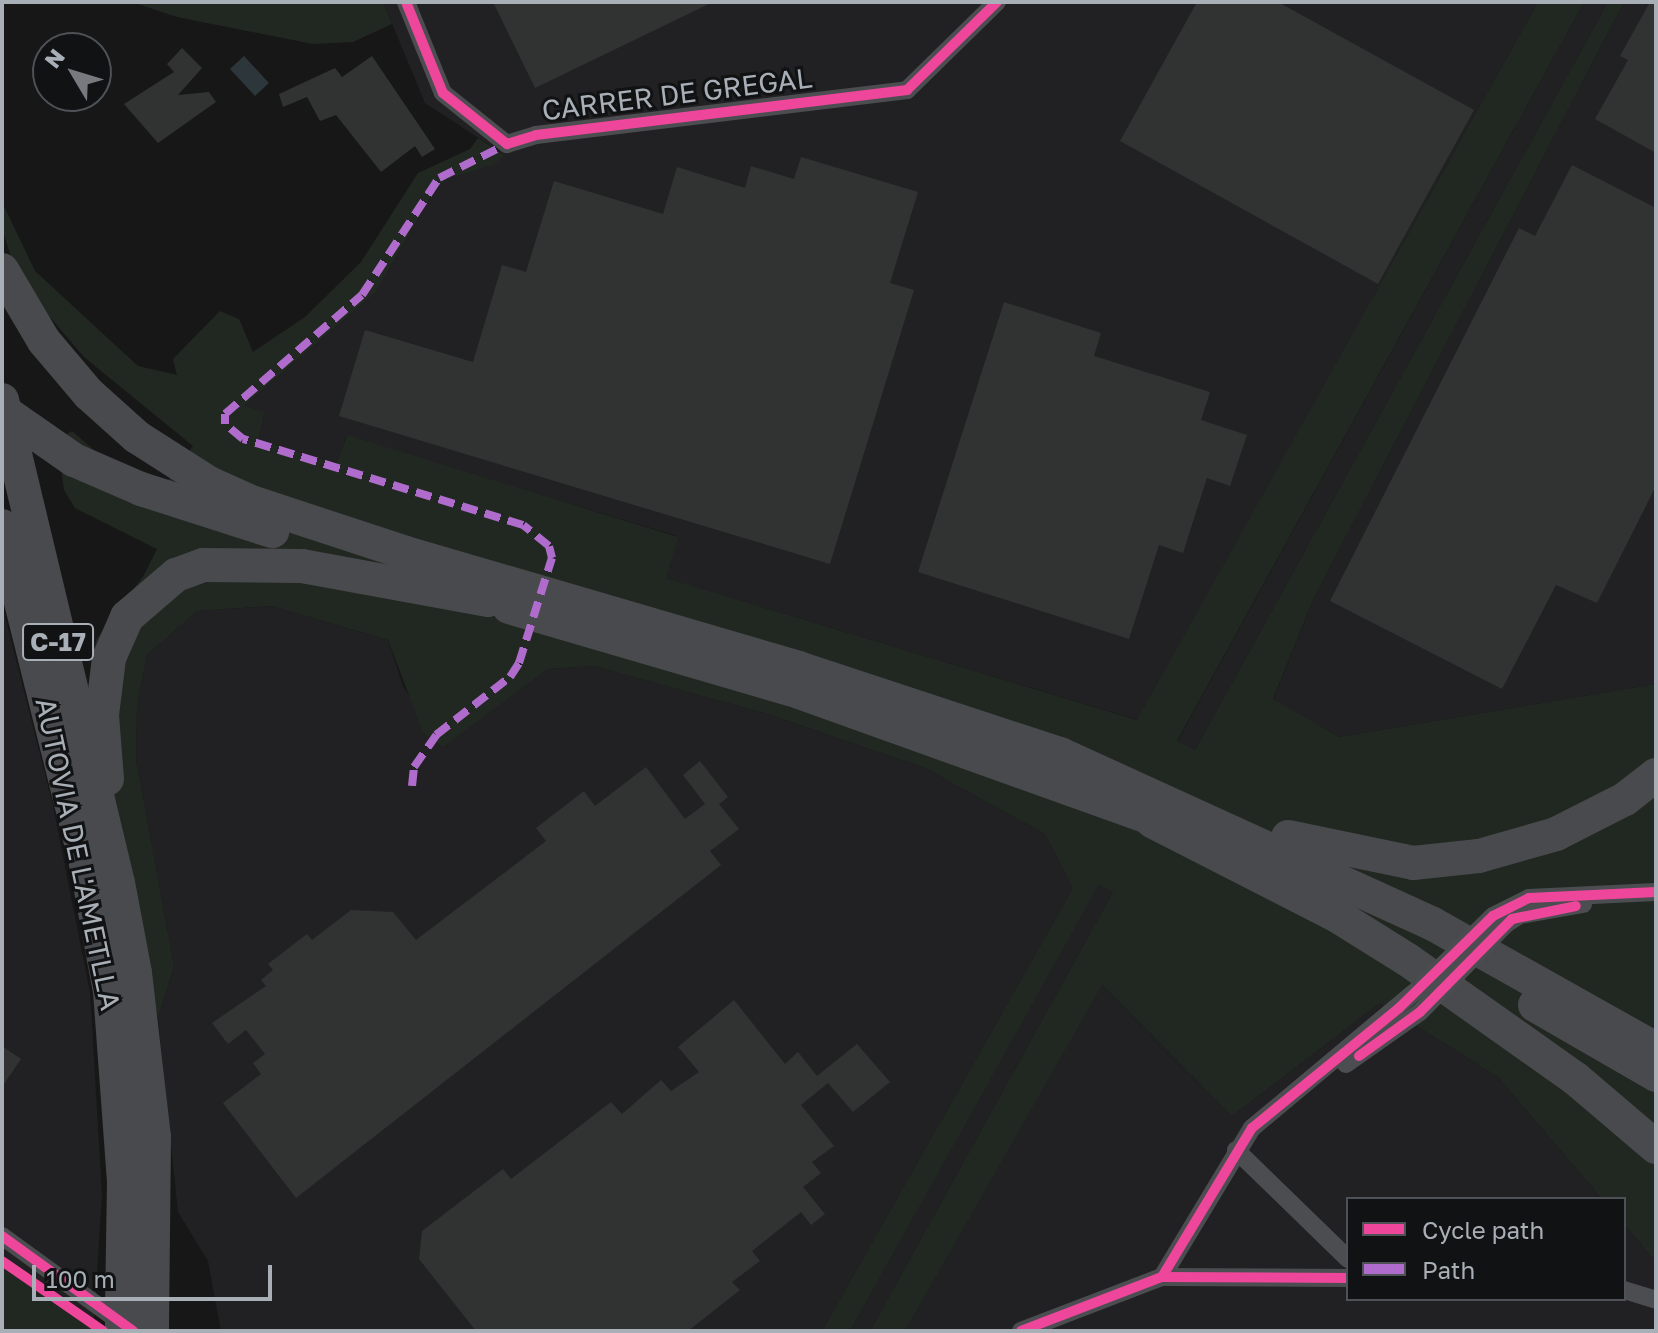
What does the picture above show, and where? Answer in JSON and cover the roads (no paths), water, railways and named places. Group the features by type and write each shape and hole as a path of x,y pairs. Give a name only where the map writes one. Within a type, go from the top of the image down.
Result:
{"highway":[{"path":"2,270 44,341 89,394 137,437 209,483 406,553 826,676 1060,754 1295,839 1413,863 1519,849 1592,817 1656,775"},
{"name":"AUTOVIA DE L'AMETLLA","path":"2,400 118,883 144,1027 154,1137 136,1321"},
{"path":"2,410 74,460 141,489 488,600 799,692 1202,837 1422,941 1656,1075"},
{"name":"AUTOVIA DE L'AMETLLA","path":"2,526 86,863 110,991 136,1321"},
{"path":"118,883 104,742 104,677 116,637 150,593 203,565 258,563 388,579 488,600"},
{"path":"1060,754 1433,924 1656,1049"},
{"path":"1130,811 1336,915 1408,960 1576,1079 1656,1147"}],"street":[{"name":"CARRER DE GREGAL","path":"406,2 443,93 507,144 536,135 907,90 997,2"},
{"path":"1312,1082 1499,920 1619,895 1656,892"},
{"path":"1162,1277 1236,1150 1265,1117 1312,1082 1420,1012 1499,920"},
{"path":"1236,1150 1346,1257"},
{"path":"2,1236 136,1321"},
{"path":"1021,1331 1162,1277 1346,1278"},
{"path":"1626,1291 1656,1300"}]}
